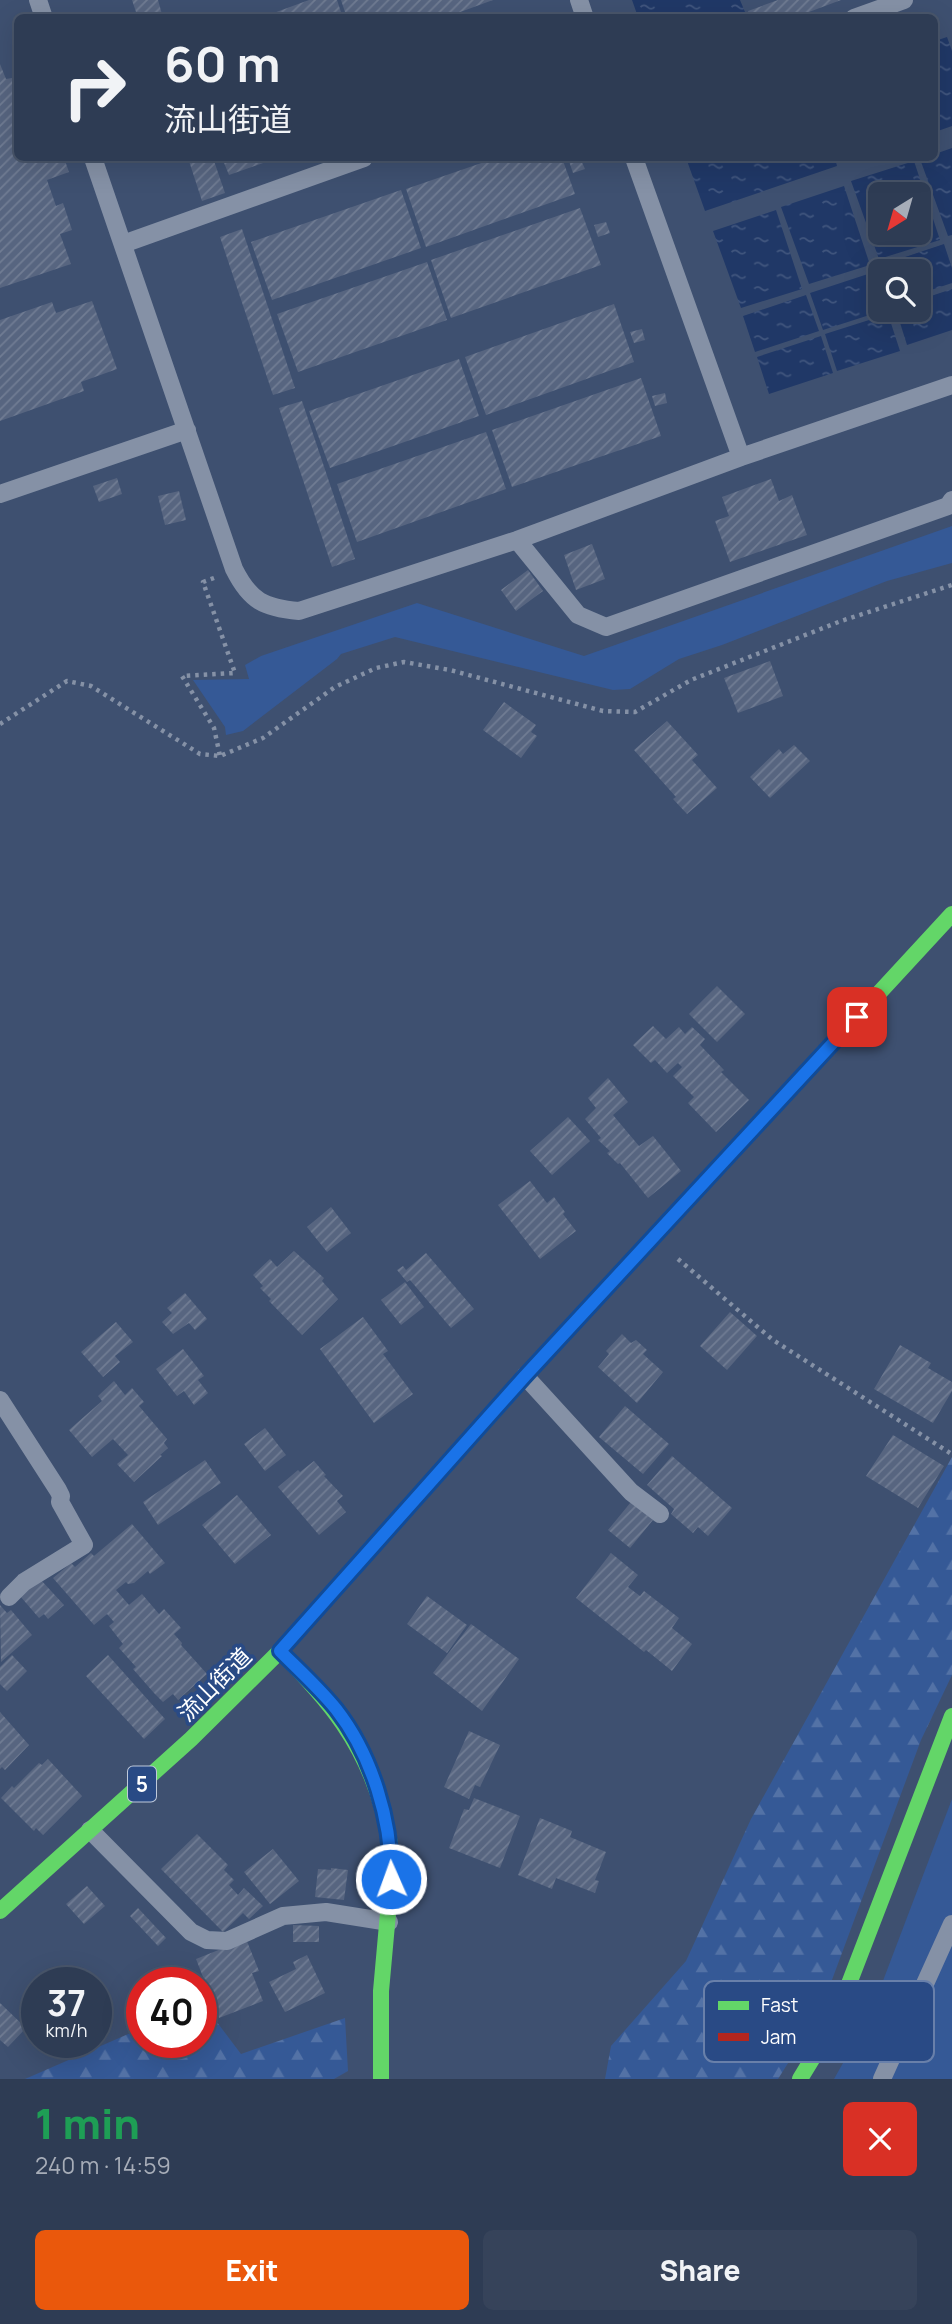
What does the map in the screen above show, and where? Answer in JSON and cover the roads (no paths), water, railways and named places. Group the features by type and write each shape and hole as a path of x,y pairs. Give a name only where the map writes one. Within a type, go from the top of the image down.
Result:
{"main road":[{"name":"流山街道","path":"0,1911 191,1739 280,1651 525,1376 952,914"},
{"path":"280,1651 320,1690 338,1712 361,1748 381,1801 392,1853 389,1922 379,2026 381,2079"},
{"path":"850,1981 952,1716"},
{"path":"800,2079 810,2062"}],"lane":[{"path":"865,14 904,0"},
{"path":"94,161 234,569 241,583 255,599 276,609 299,611 517,540 741,457 952,385"},
{"path":"123,244 356,161"},
{"path":"635,161 741,457"},
{"path":"0,494 187,430"},
{"path":"517,540 578,615 606,626 948,506 952,500"},
{"path":"525,1376 631,1492 660,1514"},
{"path":"0,1400 58,1490 60,1502 84,1545 24,1583 9,1597"},
{"path":"90,1830 191,1932 207,1940 227,1941 283,1916 326,1912 389,1922"},
{"path":"926,1981 952,1924"},
{"path":"882,2079 890,2062"}],"water":[{"path":"632,0 740,0 745,12 739,14 637,14"},
{"path":"947,37 952,51 952,126 938,131 938,40"},
{"path":"952,148 952,235 948,236 931,189 931,182 928,182 921,161 938,161 938,153"},
{"path":"687,161 836,161 837,166 705,211"},
{"path":"914,161 921,182 868,182 868,228 851,181"},
{"path":"844,186 868,266 809,284 781,207"},
{"path":"776,210 802,289 741,308 713,231"},
{"path":"931,213 940,240 931,243"},
{"path":"944,244 952,268 952,283 931,290 931,259 899,259"},
{"path":"874,245 924,245 879,259"},
{"path":"868,274 868,315 823,330 810,293"},
{"path":"952,289 952,330 907,345 900,322 931,322 931,296"},
{"path":"806,295 819,331 755,352 743,316"},
{"path":"868,320 891,322 900,351 837,371 825,334"},
{"path":"821,336 833,373 769,394 757,357"}]}
